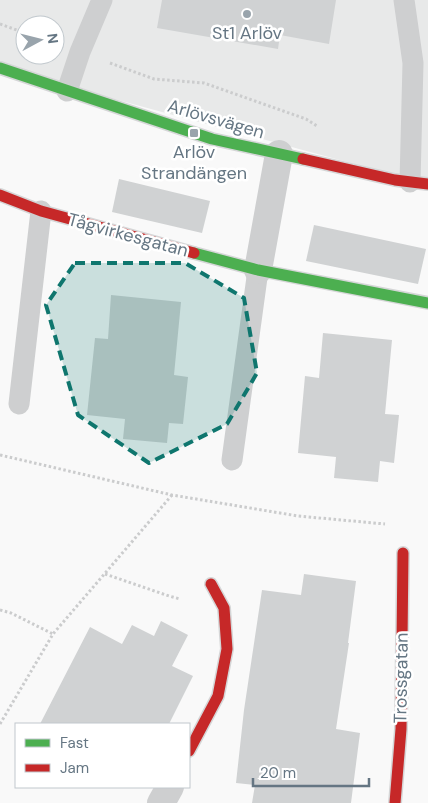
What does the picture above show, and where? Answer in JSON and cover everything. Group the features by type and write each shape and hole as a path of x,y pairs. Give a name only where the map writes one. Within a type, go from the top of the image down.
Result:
{"street":[{"name":"Arlövsvägen","path":"0,68 212,139 395,180 419,183"},
{"path":"258,270 279,154"},
{"name":"Tågvirkesgatan","path":"0,195 40,211 258,270 428,303"},
{"name":"Trossgatan","path":"395,803 401,729 403,554"},
{"path":"190,749 218,696 227,649 224,608 211,584"},
{"path":"161,803 169,788"}],"lane":[{"path":"68,91 80,52 102,0"},
{"path":"404,0 413,63 419,183"},
{"path":"19,404 40,211"},
{"path":"232,460 258,270"}],"path":[{"path":"0,24 15,29"},
{"path":"80,52 154,79 204,83 306,118 324,130"},
{"path":"0,455 172,495 298,516 388,524"},
{"path":"0,724 54,634 172,495"},
{"path":"105,574 169,596 224,608"},
{"path":"0,610 54,634"}],"highlighted area":[{"path":"75,263 185,263 244,298 257,373 227,424 149,463 78,415 46,305"}],"shaded area":[{"path":"0,0 428,0 428,184 0,68"}],"building":[{"name":"St1 Arlöv","path":"162,0 336,0 329,44 280,35 278,49 157,28"},
{"path":"119,179 210,201 202,233 112,212"},
{"path":"314,225 426,249 418,284 306,261"},
{"path":"111,295 181,302 174,375 188,377 183,424 169,423 167,443 123,439 125,419 87,415 95,338 108,339"},
{"path":"323,333 392,340 385,414 399,415 394,463 380,461 378,482 334,478 336,457 298,453 305,376 319,378"},
{"path":"304,574 356,581 336,729 360,733 351,803 252,803 255,785 236,783 244,710 262,590 301,595"},
{"path":"161,621 188,635 172,666 193,676 170,723 41,723 90,627 122,644 132,625 154,636"}],"traffic: fast":[{"path":"0,68 212,139 303,159"},
{"path":"194,253 258,270 428,303"}],"traffic: jam":[{"path":"303,159 395,180 428,184"},
{"path":"0,195 41,211 194,253"},
{"path":"395,803 401,729 403,553"},
{"path":"190,749 218,696 227,649 224,608 211,584"}],"place":[{"name":"St1 Arlöv","path":"247,14"},
{"name":"Arlöv Strandängen","path":"194,133"}]}
